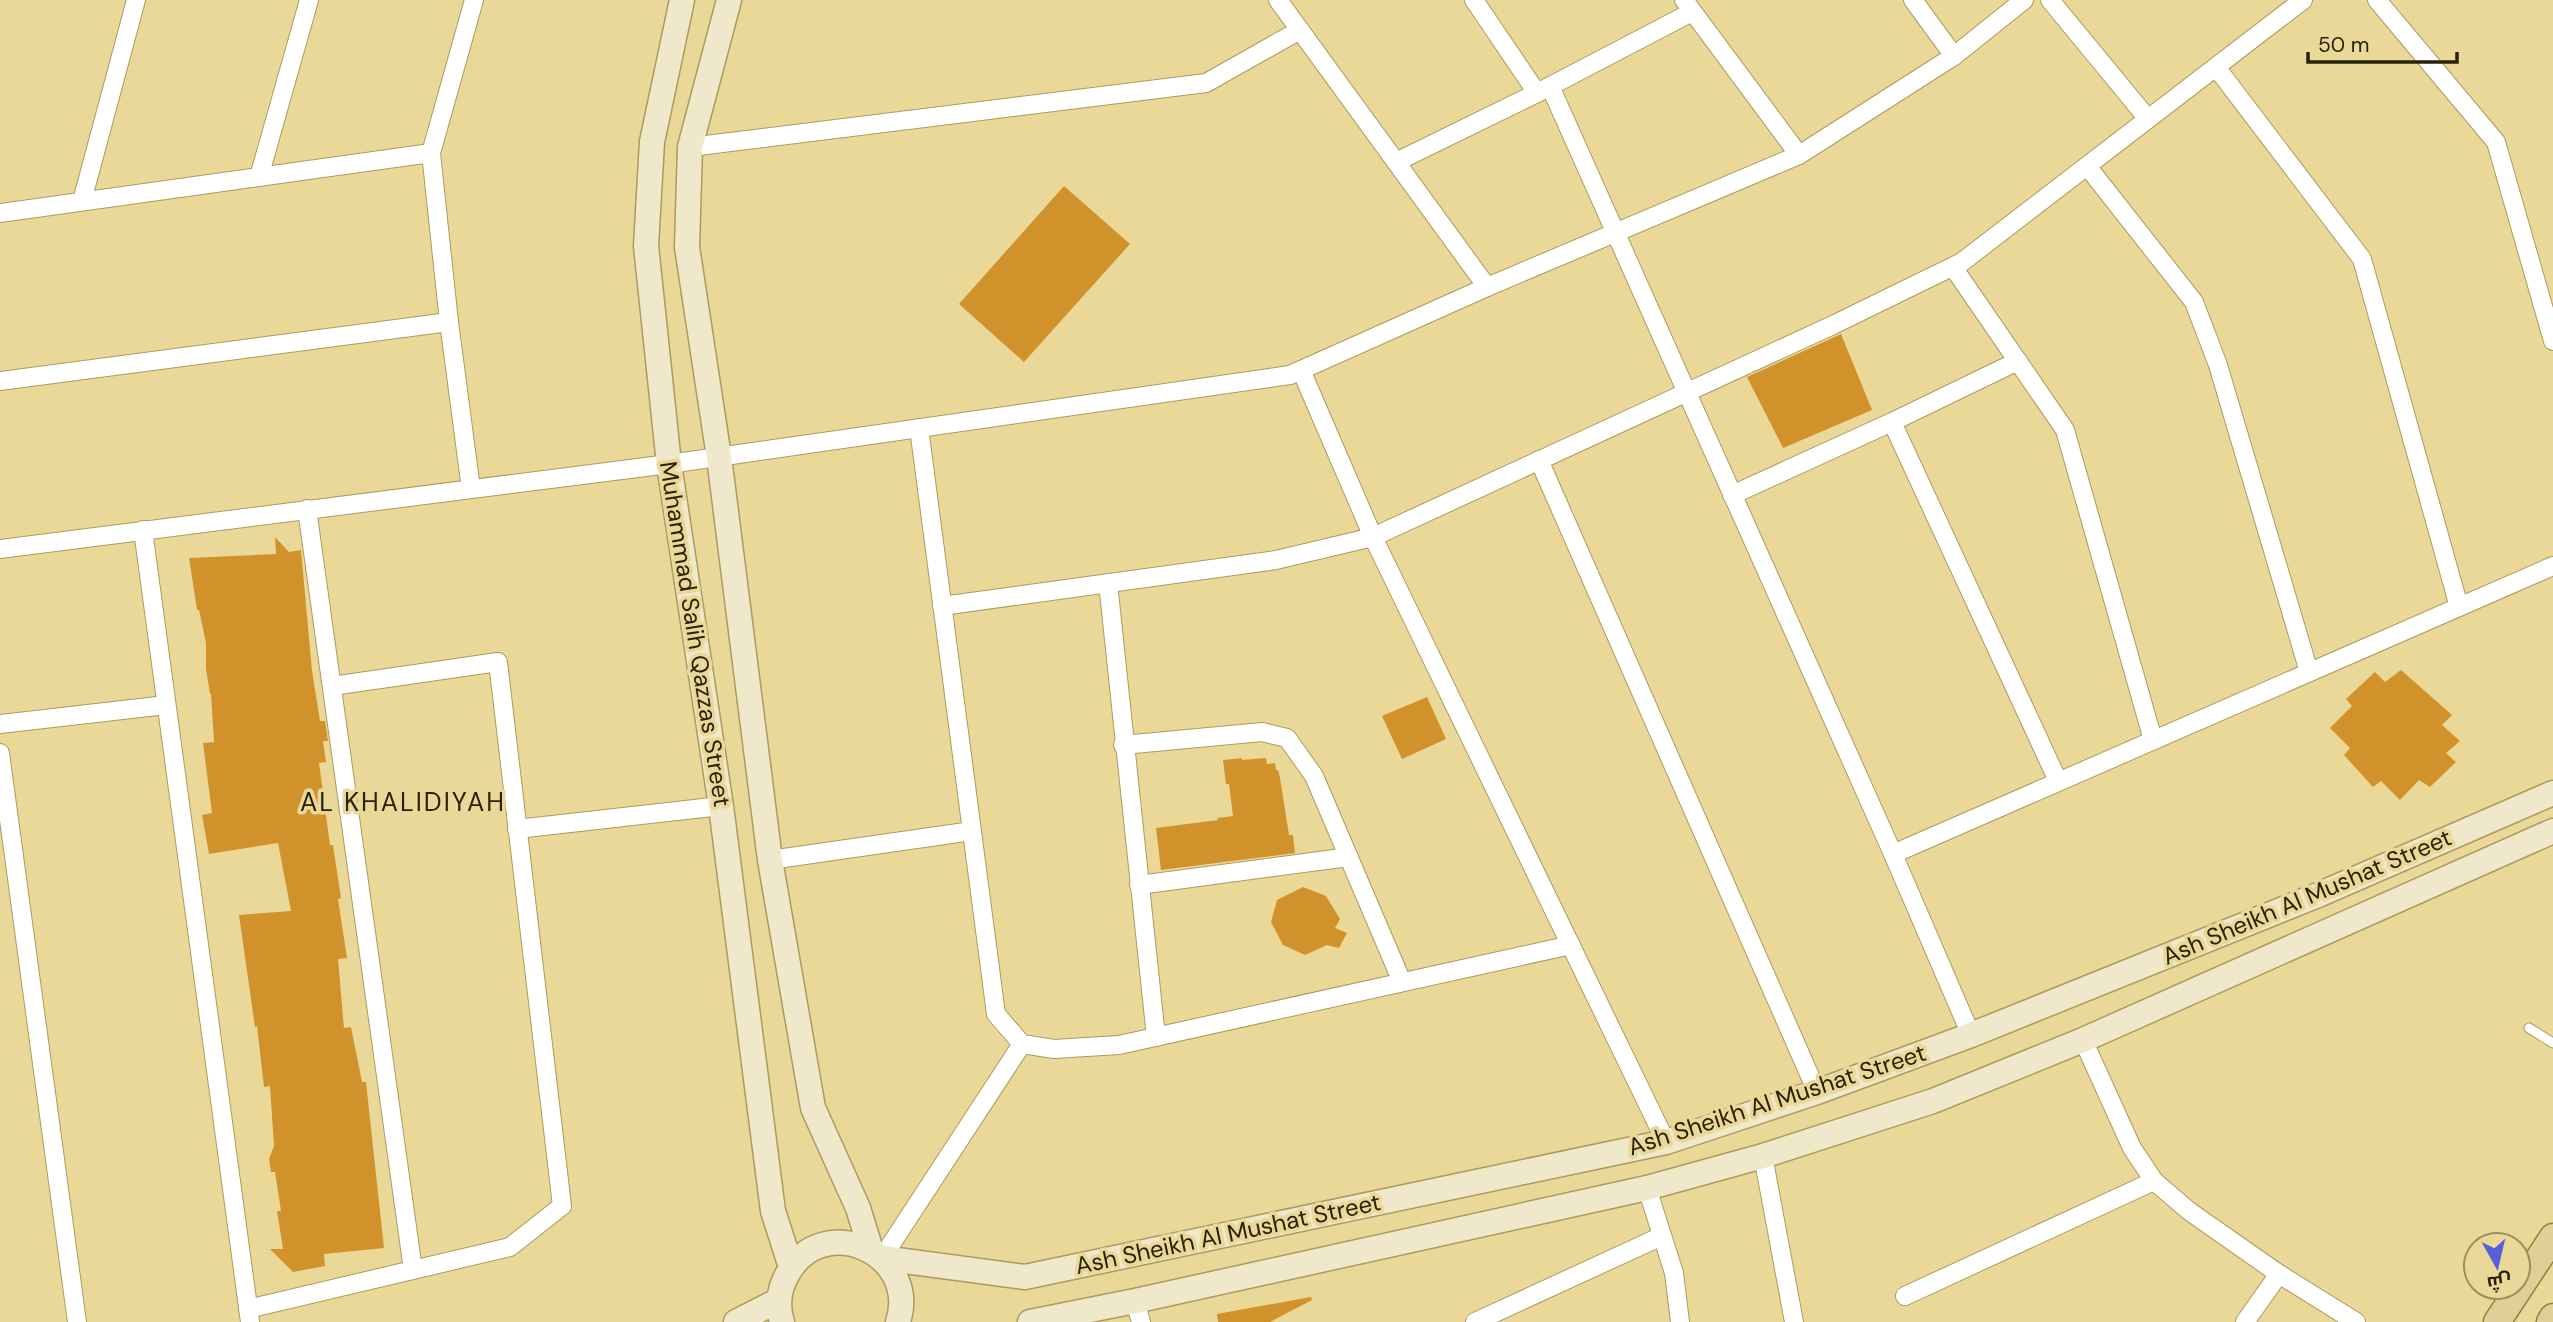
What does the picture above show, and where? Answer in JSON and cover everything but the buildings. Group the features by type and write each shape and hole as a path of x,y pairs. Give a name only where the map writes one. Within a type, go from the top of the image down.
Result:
{"main road":[{"path":"2497,1322 2553,1237"},
{"path":"2550,1322 2553,1317"}],"street":[{"path":"82,201 136,0"},
{"path":"259,177 309,0"},
{"path":"471,489 449,322 431,153 474,0"},
{"name":"Muhammad Salih Qazzas Street","path":"682,0 652,142 646,246 669,464 721,806 773,1210 791,1267"},
{"name":"Muhammad Salih Qazzas Street","path":"729,0 690,147 687,247 719,457 770,860 813,1108 876,1254 894,1274 900,1292 901,1312 898,1322"},
{"path":"1278,0 1488,287"},
{"path":"1474,0 1543,89 1615,233 1893,854 1971,1035"},
{"path":"1913,0 1954,56"},
{"path":"0,549 669,464 1276,377 1301,370 1488,287 1800,155 1954,56 2024,0"},
{"path":"2050,0 2148,120"},
{"path":"942,606 1276,560 1373,537 1962,262 2303,0"},
{"path":"2377,0 2496,142 2553,341"},
{"path":"1396,162 1543,89 1688,6 1800,155"},
{"path":"690,147 1206,83 1300,30"},
{"path":"2216,66 2362,259 2459,607"},
{"path":"0,212 431,153"},
{"path":"2087,166 2194,302 2218,365 2309,672"},
{"path":"1953,267 2065,430 2153,740"},
{"path":"0,381 449,322"},
{"path":"1732,495 2018,362"},
{"path":"1301,370 1373,537 1665,1142"},
{"path":"1892,422 2058,782"},
{"path":"919,428 996,1014 1022,1044 1054,1049 1119,1045 1571,945"},
{"path":"1539,460 1817,1092"},
{"path":"307,509 413,1270"},
{"path":"143,530 249,1316 413,1270 510,1247 562,1206 498,662 332,686"},
{"path":"1893,854 2553,566"},
{"path":"1108,583 1123,745 1156,1037"},
{"path":"0,724 166,705"},
{"path":"1123,745 1262,732 1287,738 1314,776 1402,982"},
{"path":"0,753 77,1322"},
{"name":"Ash Sheikh Al Mushat Street","path":"791,1267 811,1250 837,1242 854,1244 876,1254 1025,1277 1665,1142 1817,1092 1971,1035 2318,895 2553,793"},
{"path":"517,830 721,806"},
{"path":"770,860 972,831"},
{"name":"Ash Sheikh Al Mushat Street","path":"1030,1322 1138,1312 1647,1188 1763,1156 1933,1101 2084,1040 2553,831"},
{"path":"1139,885 1349,857"},
{"path":"2084,1040 2132,1148 2154,1181 2189,1211 2279,1274 2356,1322"},
{"path":"876,1254 1022,1044"},
{"path":"1763,1156 1794,1322"},
{"path":"1905,1296 2154,1181"},
{"path":"1647,1188 1674,1273 1680,1322"},
{"path":"1475,1322 1662,1236"},
{"path":"736,1322 781,1311 783,1283 791,1267"},
{"path":"2245,1322 2279,1274"}],"lane":[{"path":"2529,1028 2553,1043"}],"district":[{"name":"AL KHALIDIYAH","path":"403,802"}]}
